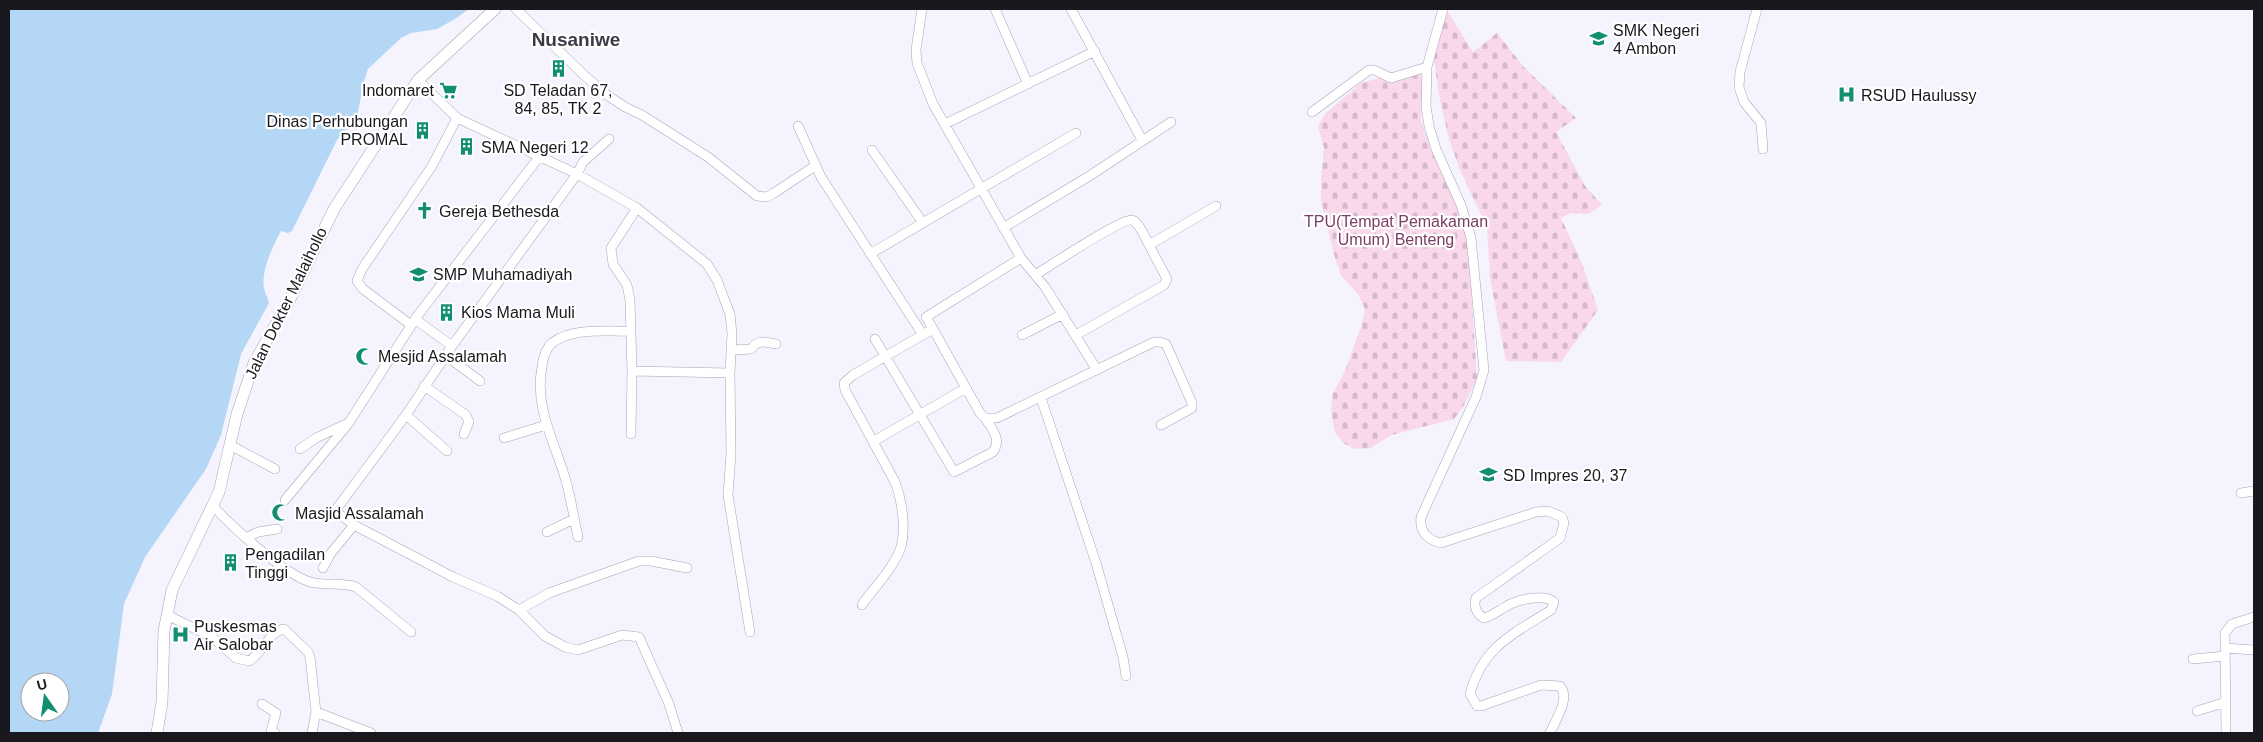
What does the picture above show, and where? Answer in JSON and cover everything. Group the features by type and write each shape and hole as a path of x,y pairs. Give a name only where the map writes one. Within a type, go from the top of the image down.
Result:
{"main road":[{"name":"Jalan Dokter Malaihollo","path":"157,733 162,702 164,631 172,590 213,506 237,414 254,363 290,298 316,241 339,201 418,80 495,9"}],"street":[{"path":"516,9 607,95 708,157 757,196 766,196 774,193 815,166"},
{"path":"922,9 916,50 917,63 929,96 1021,258 1063,314 1097,370"},
{"path":"995,9 1028,84"},
{"path":"1071,9 1142,140"},
{"path":"1443,9 1427,67 1425,93 1429,126 1471,238 1484,370 1467,419 1421,517 1420,526 1429,538 1442,543 1536,512 1548,511 1562,517 1564,523 1560,538 1476,598 1475,608 1480,616 1484,618 1506,606 1519,602 1546,598 1554,602 1552,610 1518,630 1494,648 1478,670 1470,694 1478,706 1481,706 1541,685 1560,686 1564,695 1549,732"},
{"path":"1757,9 1740,72 1738,87 1744,102 1761,123 1763,149"},
{"path":"945,124 1095,52"},
{"path":"1312,112 1369,70 1374,70 1391,78 1427,67"},
{"path":"418,80 457,118 577,174 637,208 696,254 712,270 732,324 730,373 731,454 728,495 750,632"},
{"path":"452,346 363,290 357,281 362,269 432,166 457,118"},
{"path":"1003,228 1091,175 1171,122"},
{"path":"798,126 815,166 923,335"},
{"path":"870,254 1076,133"},
{"path":"608,139 582,162 577,174 445,355 406,415 336,510 337,514 354,525 453,577 497,596 519,610 545,636 565,647 578,650 622,635 639,637 669,704 678,733"},
{"path":"872,150 923,223"},
{"path":"285,500 348,424 413,322 539,157"},
{"path":"1149,245 1216,206"},
{"path":"631,434 632,371 629,293 627,285 613,264 611,248 637,208"},
{"path":"1035,275 1111,228 1128,220 1133,220 1138,224 1166,277 1166,284 1076,335"},
{"path":"915,323 1021,258"},
{"path":"1022,334 1063,314"},
{"path":"875,339 954,472 993,452 997,446 998,439 980,413 926,317"},
{"path":"862,605 890,569 901,548 902,538 898,491 888,466 845,390 844,383 853,375 933,329"},
{"path":"578,537 565,478 546,425 540,401 539,380 545,352 551,345 572,334 630,331"},
{"path":"732,350 751,349 754,344 761,342 776,344"},
{"path":"985,418 997,418 1154,342 1160,342 1166,344 1192,402 1192,408 1161,425"},
{"path":"445,355 480,381"},
{"path":"632,371 730,373"},
{"path":"424,386 466,415 469,422 464,434"},
{"path":"874,441 966,388"},
{"path":"1041,398 1096,563 1123,657 1126,676"},
{"path":"406,415 447,451"},
{"path":"300,449 316,438 348,424"},
{"path":"504,438 546,425"},
{"path":"230,445 275,469"},
{"path":"2241,493 2254,491"},
{"path":"213,506 246,538 304,579 316,583 344,584 356,587 411,632"},
{"path":"547,532 574,519"},
{"path":"323,568 331,553 354,525"},
{"path":"246,538 258,532 277,529"},
{"path":"519,610 549,593 639,561 651,560 687,568"},
{"path":"167,615 212,637 236,658 249,661 260,652 276,631 284,629 308,652 310,657 316,712 312,733"},
{"path":"2226,733 2225,633 2228,626 2239,620 2254,617"},
{"path":"2193,659 2225,652 2254,650"},
{"path":"2197,711 2226,702"},
{"path":"262,704 276,713 272,733"},
{"path":"316,712 371,733"}],"green space":[{"path":"1446,9 1473,52 1497,33 1523,66 1576,118 1556,132 1585,186 1602,205 1588,214 1571,213 1561,218 1581,261 1598,310 1561,362 1506,361 1490,278 1487,227 1460,170 1449,139 1440,101 1433,53"},
{"name":"TPU(Tempat Pemakaman Umum) Benteng","path":"1420,67 1423,86 1421,121 1431,151 1458,202 1468,242 1477,379 1463,407 1454,419 1391,435 1371,448 1354,449 1342,442 1334,430 1331,409 1333,393 1345,371 1361,327 1365,309 1358,294 1341,276 1333,251 1321,200 1324,148 1318,126 1326,113 1361,83"}],"water":[{"path":"9,9 469,9 437,29 411,33 401,38 368,69 357,117 337,140 292,231 288,233 281,231 268,258 264,274 264,288 269,303 241,354 221,435 206,469 145,557 124,604 112,694 98,733 9,733"}],"place":[{"name":"SMK Negeri 4 Ambon","path":"1599,39"},
{"name":"SD Teladan 67, 84, 85, TK 2","path":"558,68"},
{"name":"Indomaret","path":"448,90"},
{"name":"RSUD Haulussy","path":"1847,95"},
{"name":"Dinas Perhubungan PROMAL","path":"422,130"},
{"name":"SMA Negeri 12","path":"467,147"},
{"name":"Gereja Bethesda","path":"425,211"},
{"name":"SMP Muhamadiyah","path":"419,274"},
{"name":"Kios Mama Muli","path":"447,312"},
{"name":"Mesjid Assalamah","path":"364,356"},
{"name":"SD Impres 20, 37","path":"1489,475"},
{"name":"Masjid Assalamah","path":"281,513"},
{"name":"Pengadilan Tinggi","path":"231,563"},
{"name":"Puskesmas Air Salobar","path":"180,635"}],"district":[{"name":"Nusaniwe","path":"576,39"}]}
